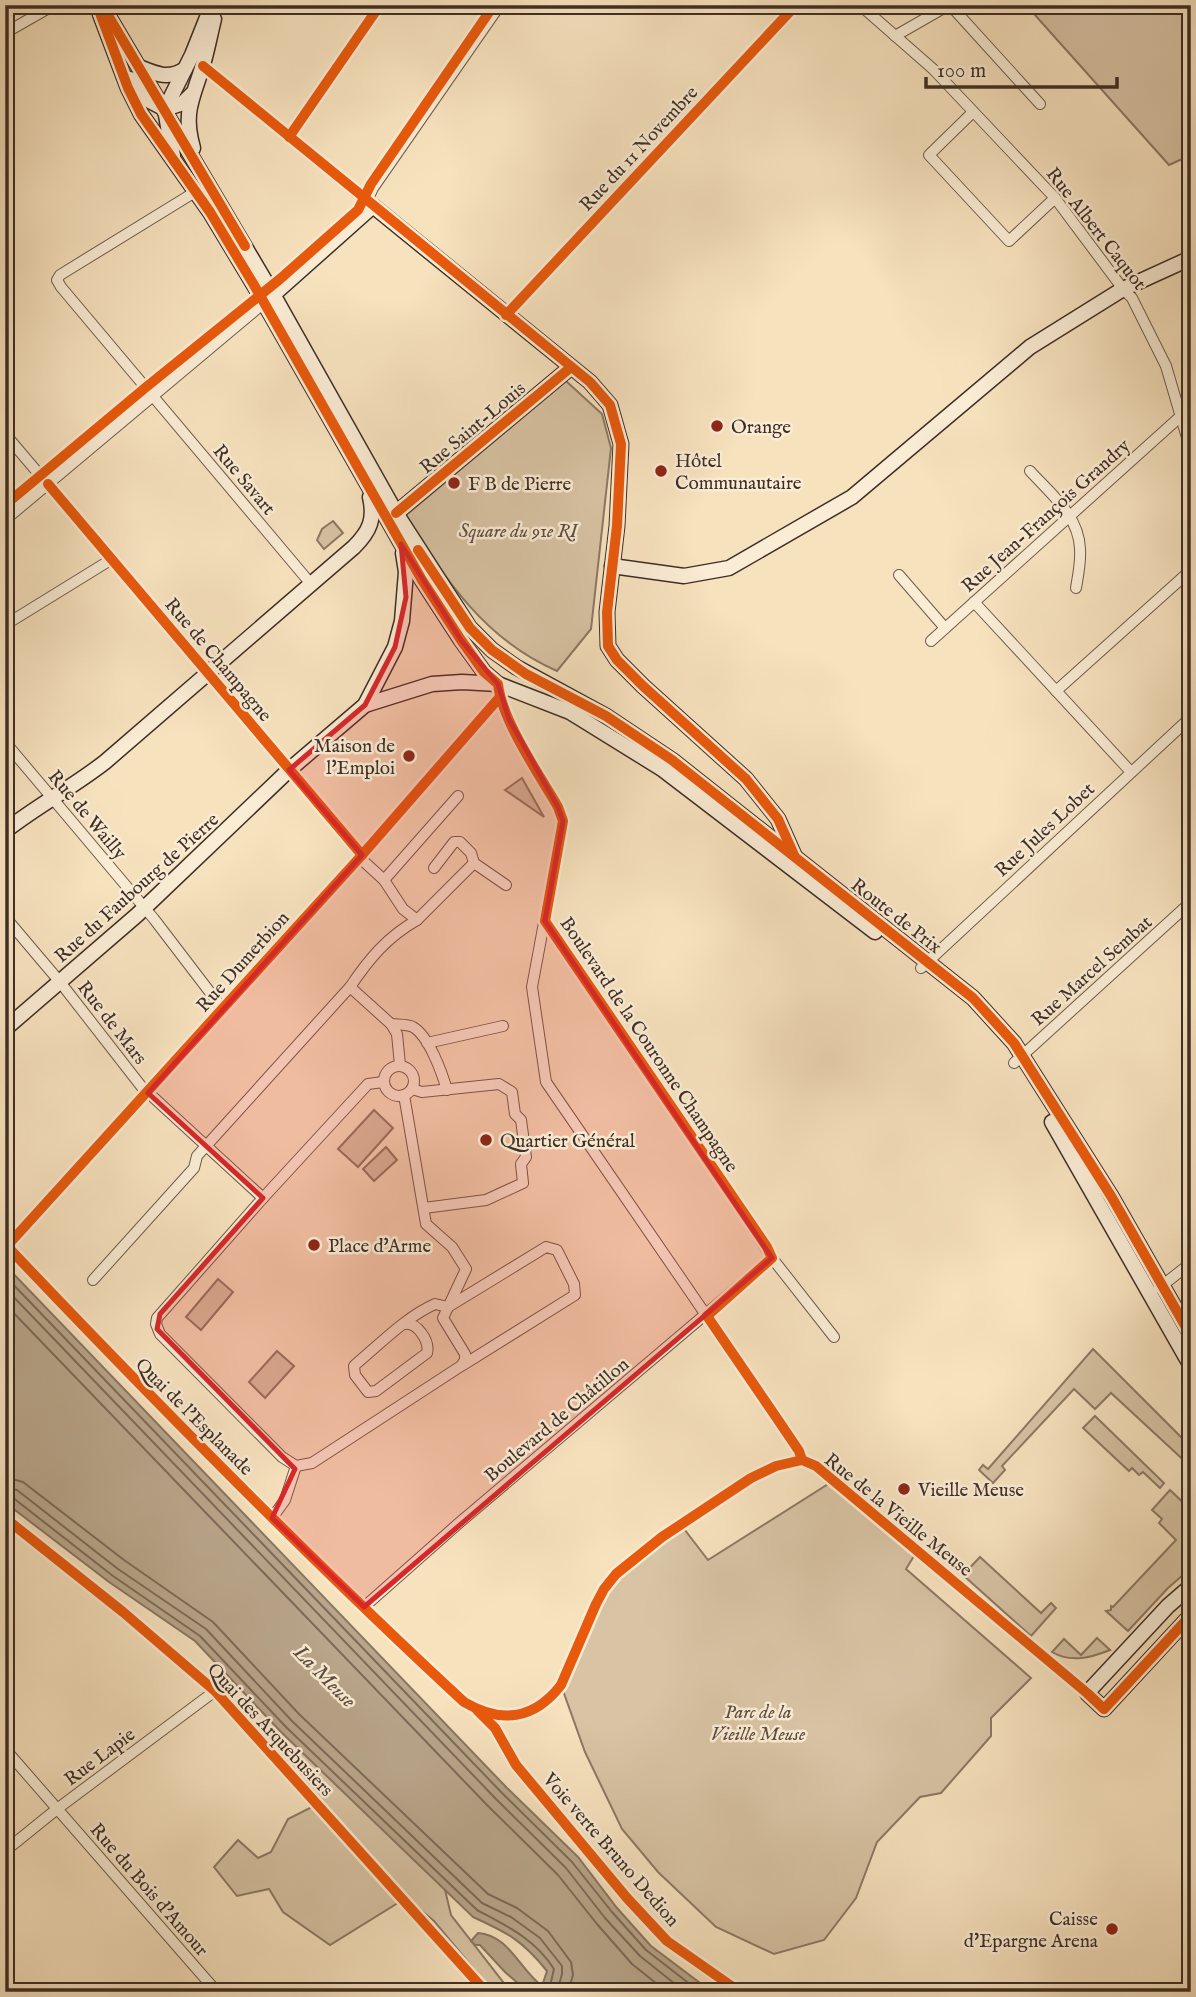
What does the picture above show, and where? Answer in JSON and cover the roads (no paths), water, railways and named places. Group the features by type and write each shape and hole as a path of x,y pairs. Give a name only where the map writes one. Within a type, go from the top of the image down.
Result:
{"main road":[{"path":"100,5 118,64 147,123 269,300 396,513 474,632 499,691"},
{"path":"100,5 197,163 269,300"},
{"path":"175,164 164,109 185,69 212,5"},
{"path":"197,163 188,131 188,110 203,66 218,5"},
{"path":"118,64 146,99 164,109 183,103 192,94"},
{"path":"139,67 160,76 178,74 185,69"},
{"path":"269,300 370,204 590,383 610,405 621,444 618,512 607,612 608,646 617,660 643,686 756,790 778,819 792,862"},
{"path":"612,566 684,576 729,568 852,497 1030,347 1123,289 1191,258"},
{"name":"Route de Prix","path":"269,300 401,544 461,640 499,691"},
{"name":"Rue Saint-Louis","path":"396,513 570,368"},
{"path":"5,831 89,775 354,547 370,528 373,520 369,489"},
{"path":"366,705 395,647 402,621 406,572 396,513"},
{"name":"Route de Prix","path":"474,632 492,650 516,667 606,716 672,760 792,862"},
{"path":"499,691 507,678 514,678 564,694"},
{"name":"Route de Prix","path":"366,705 432,684 462,681 570,712 662,769 792,862 924,964 973,998 1011,1039 1018,1060 1111,1196 1191,1367"},
{"name":"Rue du Faubourg de Pierre","path":"5,1029 144,908 289,770 366,705"},
{"name":"Route de Prix","path":"1156,1290 1191,1336"},
{"path":"1087,1693 1168,1606 1191,1586"},
{"name":"Rue de la Vieille Meuse","path":"1087,1693 1104,1709 1191,1615"}],"street":[{"path":"5,33 54,5"},
{"path":"289,136 380,5"},
{"path":"203,66 370,204 373,188 500,5"},
{"name":"Rue du 11 Novembre","path":"506,315 796,5"},
{"name":"Rue Albert Caquot","path":"860,5 933,69 1055,198 1132,298 1167,366 1184,410 1191,450"},
{"path":"895,36 949,5 1036,100"},
{"path":"973,112 929,155 1009,241 1055,198"},
{"name":"Rue Savart","path":"195,192 60,275 57,280 312,584"},
{"path":"5,520 269,300"},
{"name":"Rue Jean-François Grandry","path":"931,641 1184,410"},
{"name":"Rue de Champagne","path":"5,434 361,857 384,880 403,909 417,920"},
{"path":"1030,471 1070,516 1078,532 1081,550 1076,588"},
{"path":"5,625 112,559"},
{"path":"1056,691 1191,570"},
{"path":"900,575 946,628"},
{"path":"974,602 1131,772"},
{"name":"Rue Dumerbion","path":"6,1245 148,1093 361,857 499,691"},
{"name":"Boulevard de la Couronne Champagne","path":"499,691 563,821 545,921 753,1226 772,1258 834,1337"},
{"name":"Rue Jules Lobet","path":"924,964 1191,717"},
{"name":"Rue de Wailly","path":"5,742 144,908 222,1008"},
{"path":"384,880 458,796"},
{"path":"434,867 454,842 460,842 471,853 474,863 506,885"},
{"path":"93,1280 194,1168 197,1156 350,987 390,937 417,920 474,863"},
{"name":"Rue Marcel Sembat","path":"1018,1060 1191,902"},
{"name":"Rue de Mars","path":"5,917 148,1093 262,1198"},
{"name":"Rue de la Vieille Meuse","path":"545,921 532,987 546,1082 776,1417 802,1460 824,1472 1087,1693"},
{"path":"350,987 391,1024 397,1034 400,1065"},
{"path":"391,1024 411,1026 420,1032 443,1076 447,1090"},
{"path":"427,1043 503,1026"},
{"path":"383,1082 386,1072 394,1066 400,1065 413,1074 414,1084 408,1092 426,1224 453,1247 466,1269 443,1318 465,1354 461,1366"},
{"path":"383,1082 391,1094 499,1084 512,1091 515,1114 521,1120 526,1157 521,1164 523,1183 486,1200 424,1208"},
{"path":"383,1082 368,1084 262,1198 160,1314 156,1324 160,1334 282,1457 296,1466 312,1464 575,1295 574,1284 557,1250 546,1247 448,1307 435,1304 423,1309 354,1366 355,1376 368,1392 376,1391 427,1353 428,1344 415,1326 411,1323 405,1324"},
{"name":"Quai de l'Esplanade","path":"6,1245 111,1356 364,1607 464,1702 478,1710 502,1717 523,1713 551,1698 561,1685 596,1604 616,1574 663,1537 751,1478 781,1464 802,1460"},
{"name":"Boulevard de Châtillon","path":"364,1607 772,1258"},
{"path":"1156,1290 1191,1263"},
{"path":"272,1518 285,1500 296,1466"},
{"name":"Quai des Arquebusiers","path":"5,1518 215,1690 281,1763"},
{"name":"Rue Lapie","path":"5,1851 215,1690"},
{"name":"Rue du Bois d'Amour","path":"5,1749 217,1992"}],"water":[{"name":"La Meuse","path":"5,1265 507,1788 578,1857 617,1908 651,1946 712,1992 527,1991 480,1945 471,1941 478,1933 498,1940 542,1986 547,1971 530,1952 505,1933 473,1917 281,1732 195,1641 109,1582 11,1507 5,1500"}],"place":[{"name":"Orange","path":"717,426"},
{"name":"Hôtel Communautaire","path":"661,471"},
{"name":"F B de Pierre","path":"454,483"},
{"name":"Maison de l'Emploi","path":"409,756"},
{"name":"Quartier Général","path":"486,1140"},
{"name":"Place d'Arme","path":"314,1245"},
{"name":"Vieille Meuse","path":"904,1489"},
{"name":"Caisse d'Epargne Arena","path":"1112,1929"}],"park label":[{"name":"Square du 91e RI","path":"518,530"},
{"name":"Parc de la Vieille Meuse","path":"758,1722"}]}
